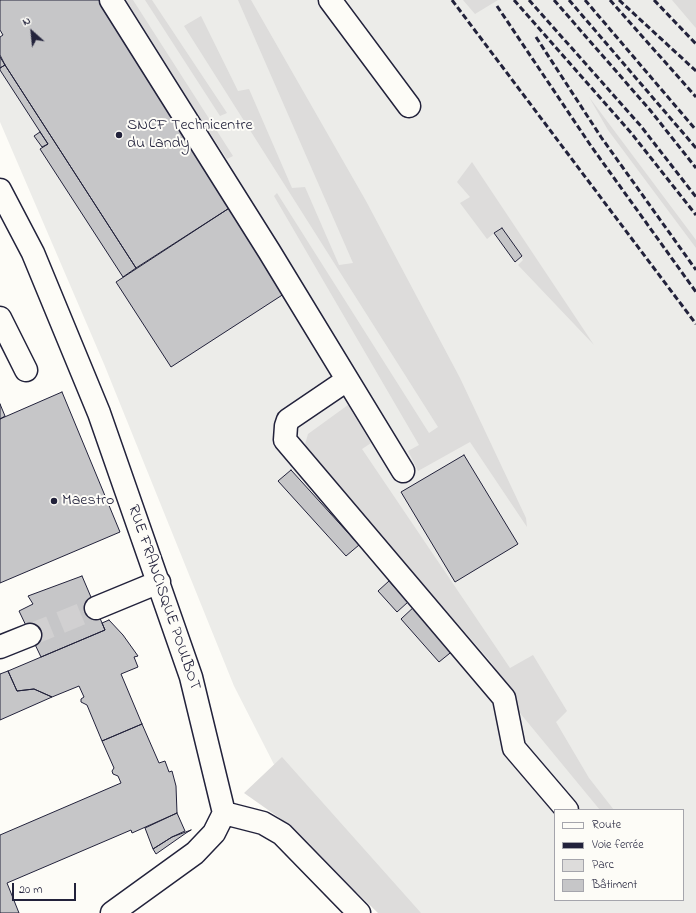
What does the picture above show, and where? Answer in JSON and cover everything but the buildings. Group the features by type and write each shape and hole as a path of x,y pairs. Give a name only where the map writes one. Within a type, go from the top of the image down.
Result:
{"street":[{"path":"111,0 265,244 403,471"},
{"path":"330,0 408,106"},
{"name":"RUE FRANCISQUE POULBOT","path":"0,190 33,253 99,414 191,677 224,813"},
{"path":"0,318 26,370"},
{"path":"347,380 288,420 285,440 504,698 514,748 566,809"},
{"path":"96,608 159,582"},
{"path":"0,647 30,635"},
{"path":"112,913 195,853 214,833 224,813 263,823 282,834 359,913"}],"shaded area":[{"name":"SNCF Technicentre du Landy","path":"0,0 696,0 696,913 389,913 313,841 234,686 104,364 0,122"}],"green space":[{"path":"122,0 133,0 233,156 227,159"},
{"path":"145,0 152,0 227,113 220,116"},
{"path":"238,0 251,0 366,201 460,378 526,518 527,527 470,442 418,471 408,451 419,445 274,196 277,193 429,433 438,427 184,26 201,16 238,91 249,89 292,188 305,187 339,265 353,263"},
{"path":"463,0 498,0 475,14"},
{"path":"672,0 696,0 696,28 695,27"},
{"path":"589,97 696,240 696,248 608,130"},
{"path":"472,162 594,345 518,265 523,260 500,228 487,239 460,203 470,197 457,182"},
{"path":"348,405 371,443 362,449 510,668 533,655 567,711 556,722 589,778 613,809 599,809 506,696 506,686 491,662 304,448 308,434"},
{"path":"282,757 421,913 378,913 281,819 244,793"}],"tunnel":[{"path":"30,635 96,608"}],"railway":[{"path":"452,0 696,324"},
{"path":"514,0 632,134 696,215"},
{"path":"529,0 640,125 696,197"},
{"path":"554,0 650,110 696,168"},
{"path":"569,0 696,148"},
{"path":"585,0 696,130"},
{"path":"610,0 696,97"},
{"path":"619,0 696,71"},
{"path":"654,0 696,44"},
{"path":"497,6 591,146 696,292"},
{"path":"536,37 601,137 696,270"}],"place":[{"name":"SNCF Technicentre du Landy","path":"119,135"},
{"name":"Maestro","path":"54,501"}]}
